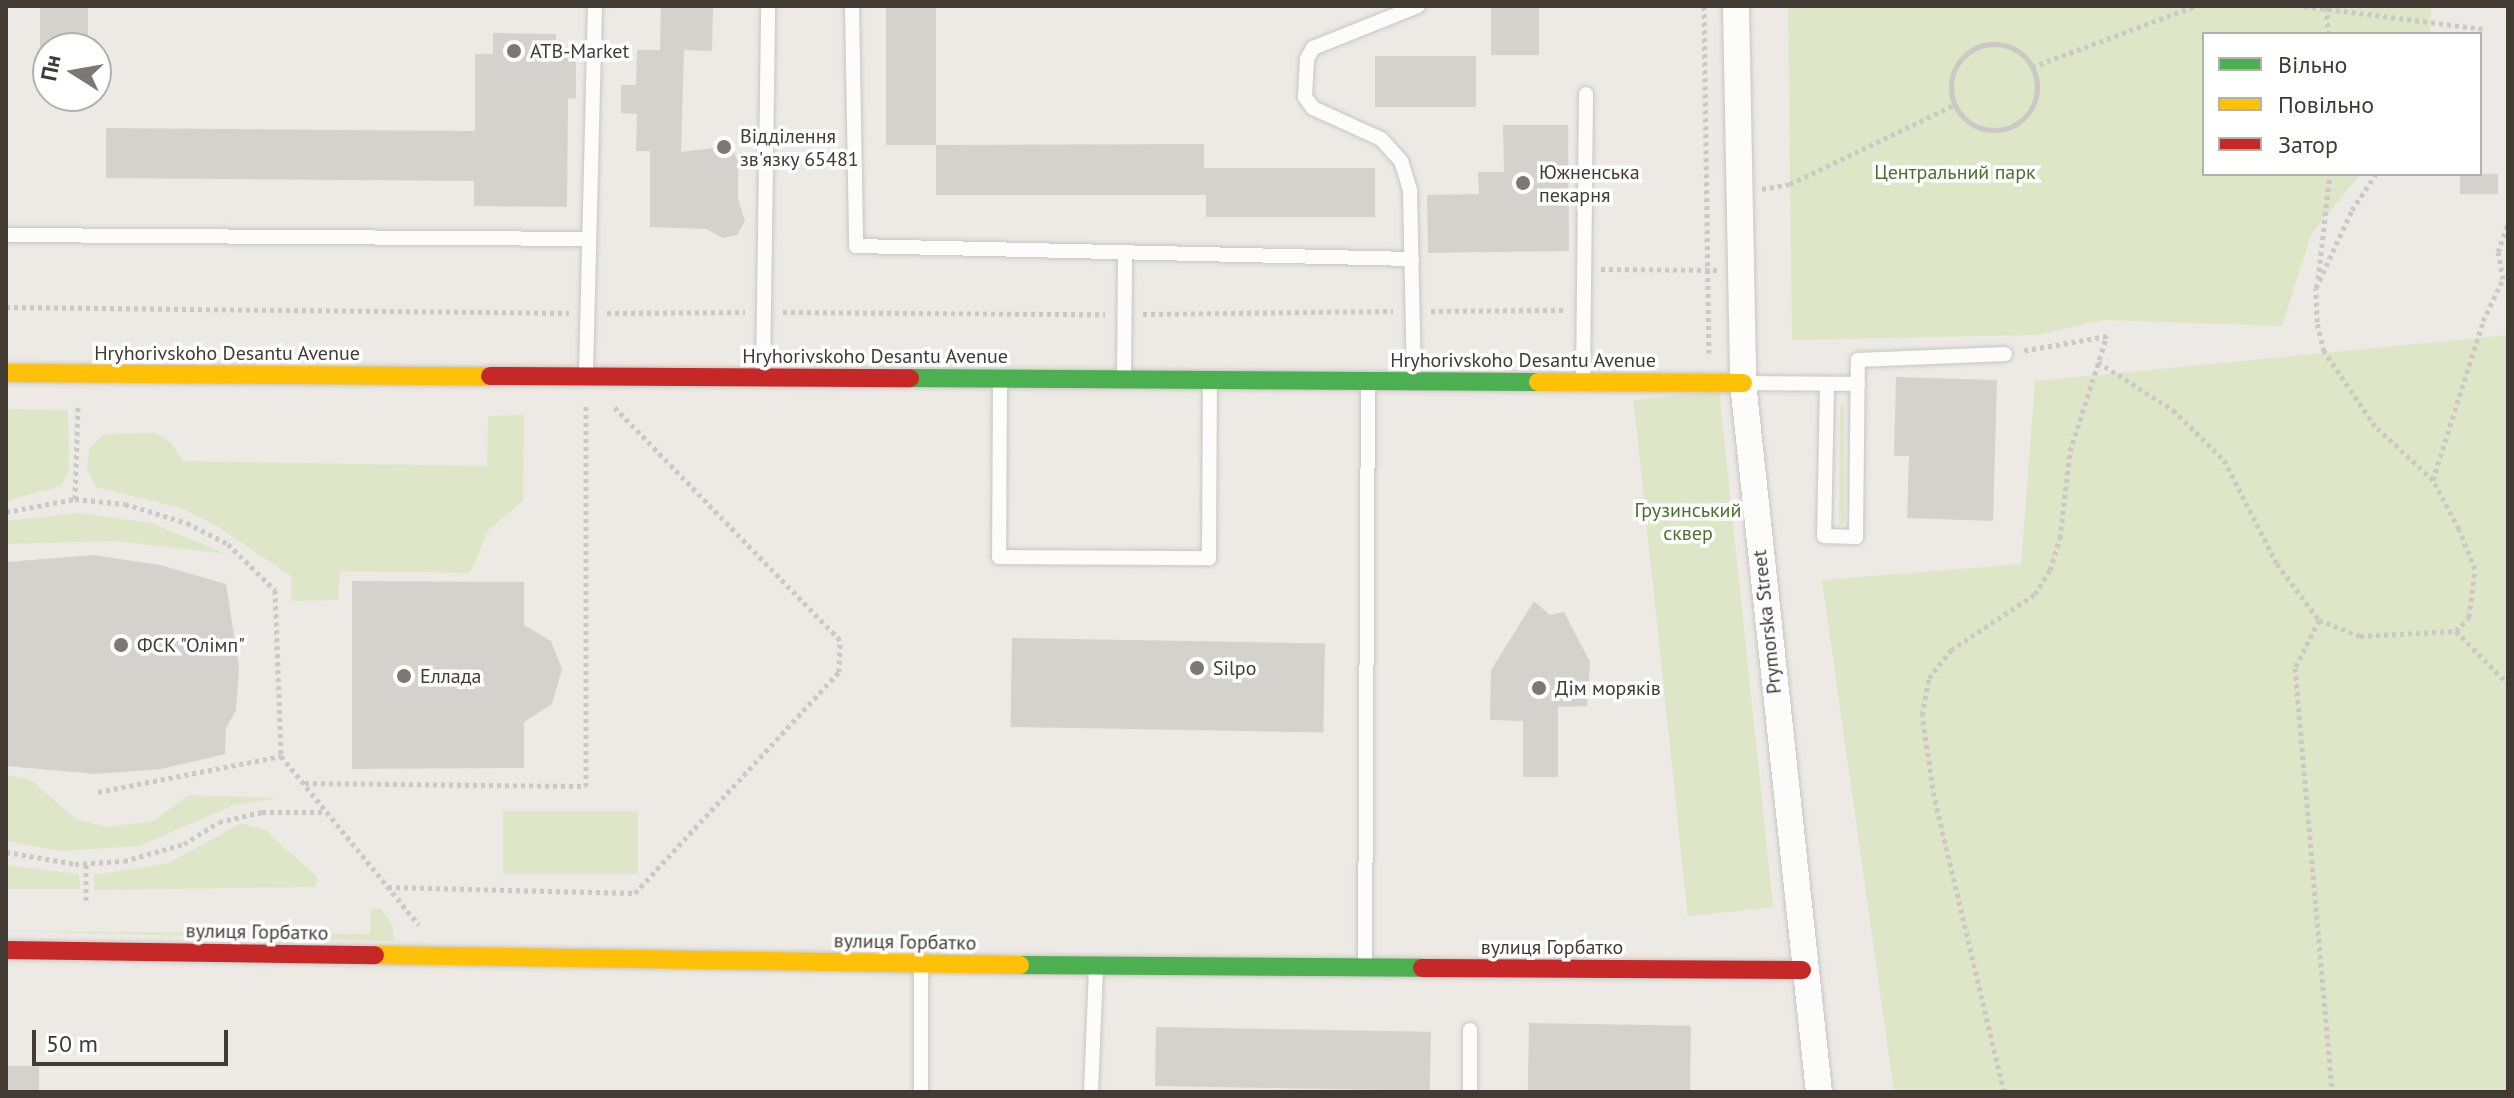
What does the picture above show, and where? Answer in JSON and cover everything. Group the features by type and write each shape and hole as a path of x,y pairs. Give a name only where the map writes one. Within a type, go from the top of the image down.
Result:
{"street":[{"name":"Prymorska Street","path":"1736,6 1743,383 1802,970 1819,1092"},
{"name":"Hryhorivskoho Desantu Avenue","path":"6,373 1743,383"},
{"name":"вулиця Горбатко","path":"6,950 1096,966 1802,970"}],"lane":[{"path":"586,378 595,6"},
{"path":"763,377 768,6"},
{"path":"852,6 856,246 1412,259"},
{"path":"1414,382 1410,190 1401,161 1381,139 1313,108 1305,97 1307,59 1313,48 1418,6"},
{"path":"1583,382 1586,94"},
{"path":"6,235 589,239"},
{"path":"1124,380 1125,252"},
{"path":"1827,385 1824,536 1856,537 1858,360 2005,354"},
{"path":"1000,379 999,557 1209,558 1210,381"},
{"path":"1365,968 1368,382"},
{"path":"1743,383 1858,384"},
{"path":"921,964 921,1092"},
{"path":"1091,1092 1096,966"},
{"path":"1470,1030 1470,1092"}],"path":[{"path":"1704,6 1709,383"},
{"path":"2032,67 2195,6"},
{"path":"2304,6 2483,29"},
{"path":"2327,7 2328,32"},
{"path":"1982,45 2011,47 2032,67 2036,95 2032,108 2012,127 1999,131 1972,125 1954,105 1952,75 1969,52 1982,45"},
{"path":"1739,193 1790,184 1954,105"},
{"path":"2098,362 2163,402 2224,460 2277,564 2319,620 2360,636 2456,631 2469,617 2475,569 2433,480 2375,426 2324,351 2316,288 2330,176"},
{"path":"2316,288 2352,210 2375,176"},
{"path":"2433,480 2483,321 2503,279 2498,252 2508,223"},
{"path":"1584,269 1741,270"},
{"path":"6,307 588,313 1125,314 1583,310"},
{"path":"2004,1092 1934,796 1922,715 1929,678 1951,650 2035,594 2050,570 2060,538 2070,451 2107,336 2005,354"},
{"path":"75,499 79,374"},
{"path":"304,783 586,786 586,378"},
{"path":"388,887 635,893 839,672 840,640 586,378"},
{"path":"6,512 75,499 125,504 187,523 228,544 275,590 281,756 445,957"},
{"path":"2319,620 2295,668 2332,1092"},
{"path":"2456,631 2508,684"},
{"path":"98,792 281,756"},
{"path":"6,852 86,863 124,861 184,844 219,822 262,812 327,812"},
{"path":"86,863 86,900"}],"green space":[{"name":"Центральний парк","path":"1788,6 2431,6 2430,32 2202,32 2202,176 2358,176 2311,235 2282,326 2104,320 2036,335 1792,340"},
{"path":"2508,335 2508,1092 1894,1092 1822,580 2021,564 2035,381"},
{"name":"Грузинський сквер","path":"1719,391 1773,907 1688,916 1633,400"},
{"path":"1844,403 1845,522 1839,525 1840,407"},
{"path":"6,409 68,410 69,469 61,486 6,501"},
{"path":"524,415 523,501 489,529 470,573 340,571 338,600 291,601 291,576 212,523 181,508 96,487 87,469 89,449 104,434 155,433 170,442 183,461 487,466 488,416"},
{"path":"79,513 151,523 227,554 115,541 6,544 6,521"},
{"path":"6,775 31,780 76,819 106,827 153,821 189,795 278,798 234,805 139,846 61,851 6,841"},
{"path":"503,811 638,811 638,874 503,874"},
{"path":"241,823 265,830 314,874 318,880 314,887 94,890 94,875 169,863"},
{"path":"6,865 79,874 80,889 6,889"},
{"path":"381,908 393,926 394,941 6,931 370,934 371,909"}],"building":[{"path":"40,6 88,6 88,32 40,32"},
{"path":"661,6 713,6 712,51 684,50 681,152 731,146 738,161 738,199 745,221 737,235 723,238 706,229 650,227 650,151 636,151 637,114 621,113 621,85 636,85 637,50 660,50"},
{"path":"886,6 936,6 936,145 886,145"},
{"path":"1491,6 1539,6 1539,55 1491,55"},
{"path":"493,33 556,34 556,58 576,58 576,99 568,98 567,207 474,206 474,181 106,178 106,128 475,131 475,54 493,54"},
{"path":"1375,56 1476,56 1476,107 1375,107"},
{"name":"Южненська пекарня","path":"1503,125 1568,125 1569,251 1428,253 1427,195 1479,194 1478,172 1504,172"},
{"path":"1204,144 1204,168 1375,168 1375,217 1206,217 1206,195 936,195 936,145"},
{"path":"2498,174 2498,194 2460,194 2460,176"},
{"path":"1896,377 1997,380 1993,521 1907,518 1909,456 1894,456"},
{"name":"ФСК \"Олімп\"","path":"93,555 160,565 226,584 239,668 236,711 226,728 225,754 161,769 95,774 6,766 6,562"},
{"path":"352,581 524,582 524,625 551,641 562,669 552,704 524,722 524,768 352,769"},
{"name":"Дім моряків","path":"1534,601 1550,615 1564,612 1590,662 1587,706 1558,707 1558,777 1523,777 1523,721 1490,720 1491,670"},
{"path":"1012,638 1325,643 1323,732 1010,727"},
{"path":"1529,1023 1691,1026 1690,1092 1528,1092"},
{"path":"1156,1027 1431,1032 1430,1091 1155,1086"},
{"path":"6,1066 39,1066 39,1092 6,1092"}],"traffic: fast":[{"path":"910,378 1538,382"},
{"path":"1020,965 1422,968"}],"traffic: slow":[{"path":"6,373 490,376"},
{"path":"1538,382 1743,383"},
{"path":"375,955 1020,965"}],"traffic: jam":[{"path":"490,376 910,378"},
{"path":"6,950 375,955"},
{"path":"1422,968 1802,970"}],"place":[{"name":"ATB-Market","path":"514,51"},
{"name":"Відділення зв'язку 65481","path":"724,147"},
{"name":"Южненська пекарня","path":"1523,183"},
{"name":"ФСК \"Олімп\"","path":"121,645"},
{"name":"Silpo","path":"1197,668"},
{"name":"Еллада","path":"404,676"},
{"name":"Дім моряків","path":"1539,688"}]}
